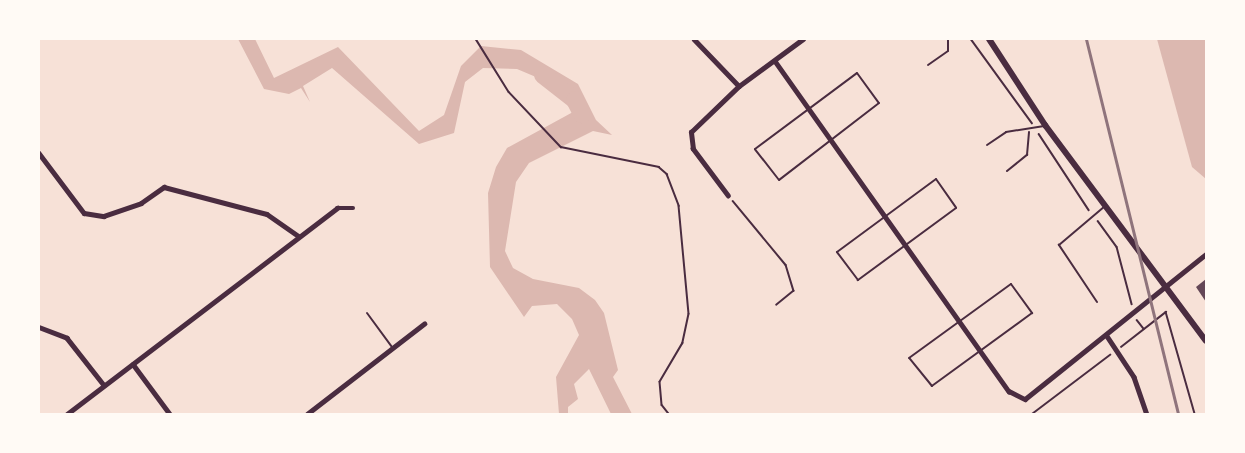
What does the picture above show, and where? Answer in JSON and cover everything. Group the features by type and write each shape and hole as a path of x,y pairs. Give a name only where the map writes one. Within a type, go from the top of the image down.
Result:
{"street":[{"path":"694,39 739,86"},
{"path":"728,196 693,149 691,132 739,86 804,39"},
{"path":"989,39 1045,125 1206,341"},
{"path":"775,61 827,138 982,350 1009,391 1025,399 1107,336 1164,286 1206,254"},
{"path":"39,153 84,213 104,216 164,187 267,213 298,236"},
{"path":"67,414 298,236 337,208 353,208"},
{"path":"307,414 424,324"},
{"path":"39,327 68,338 104,385"},
{"path":"1107,336 1134,377 1147,414"},
{"path":"132,364 170,414"}],"lane":[{"path":"927,65 948,51 948,39"},
{"path":"857,73 879,103 827,138 779,180 755,149 808,109 857,73"},
{"path":"987,145 1006,132 1029,132 1045,125"},
{"path":"1007,171 1027,155 1029,132"},
{"path":"936,179 956,208 905,244 858,280 837,252 936,179"},
{"path":"1097,302 1059,245 1105,206"},
{"path":"1011,284 1032,313 982,350 932,386 909,358 1011,284"},
{"path":"367,313 393,348"}],"path":[{"path":"476,39 492,69 561,147 660,167 671,183 679,206 689,314 683,343 660,382 662,405 669,414"},
{"path":"728,196 786,265 794,291 777,305"},
{"path":"1097,221 1117,248 1132,307"},
{"path":"1123,345 1166,312 1195,414"},
{"path":"1137,320 1144,329"},
{"path":"1032,414 1110,355"}],"shaded area":[{"path":"238,39 255,39 274,78 338,47 419,131 444,115 461,66 481,46 521,50 578,84 596,120 612,135 593,131 529,163 516,182 505,251 513,268 533,279 579,288 595,300 604,313 618,370 613,377 632,414 611,414 589,369 574,384 578,399 568,407 568,414 559,414 556,377 579,335 572,319 557,304 532,306 524,317 490,267 488,193 496,167 507,148 573,112 575,100 562,88 517,69 483,68 465,82 454,133 419,144 332,68 303,86 310,102 301,88 289,94 264,89"},
{"path":"1157,39 1206,39 1206,179 1192,167"}],"building":[{"path":"1206,279 1206,302 1196,287"}],"waterway":[{"path":"543,75 575,100 582,114"}],"railway":[{"path":"1086,39 1178,414"}]}
